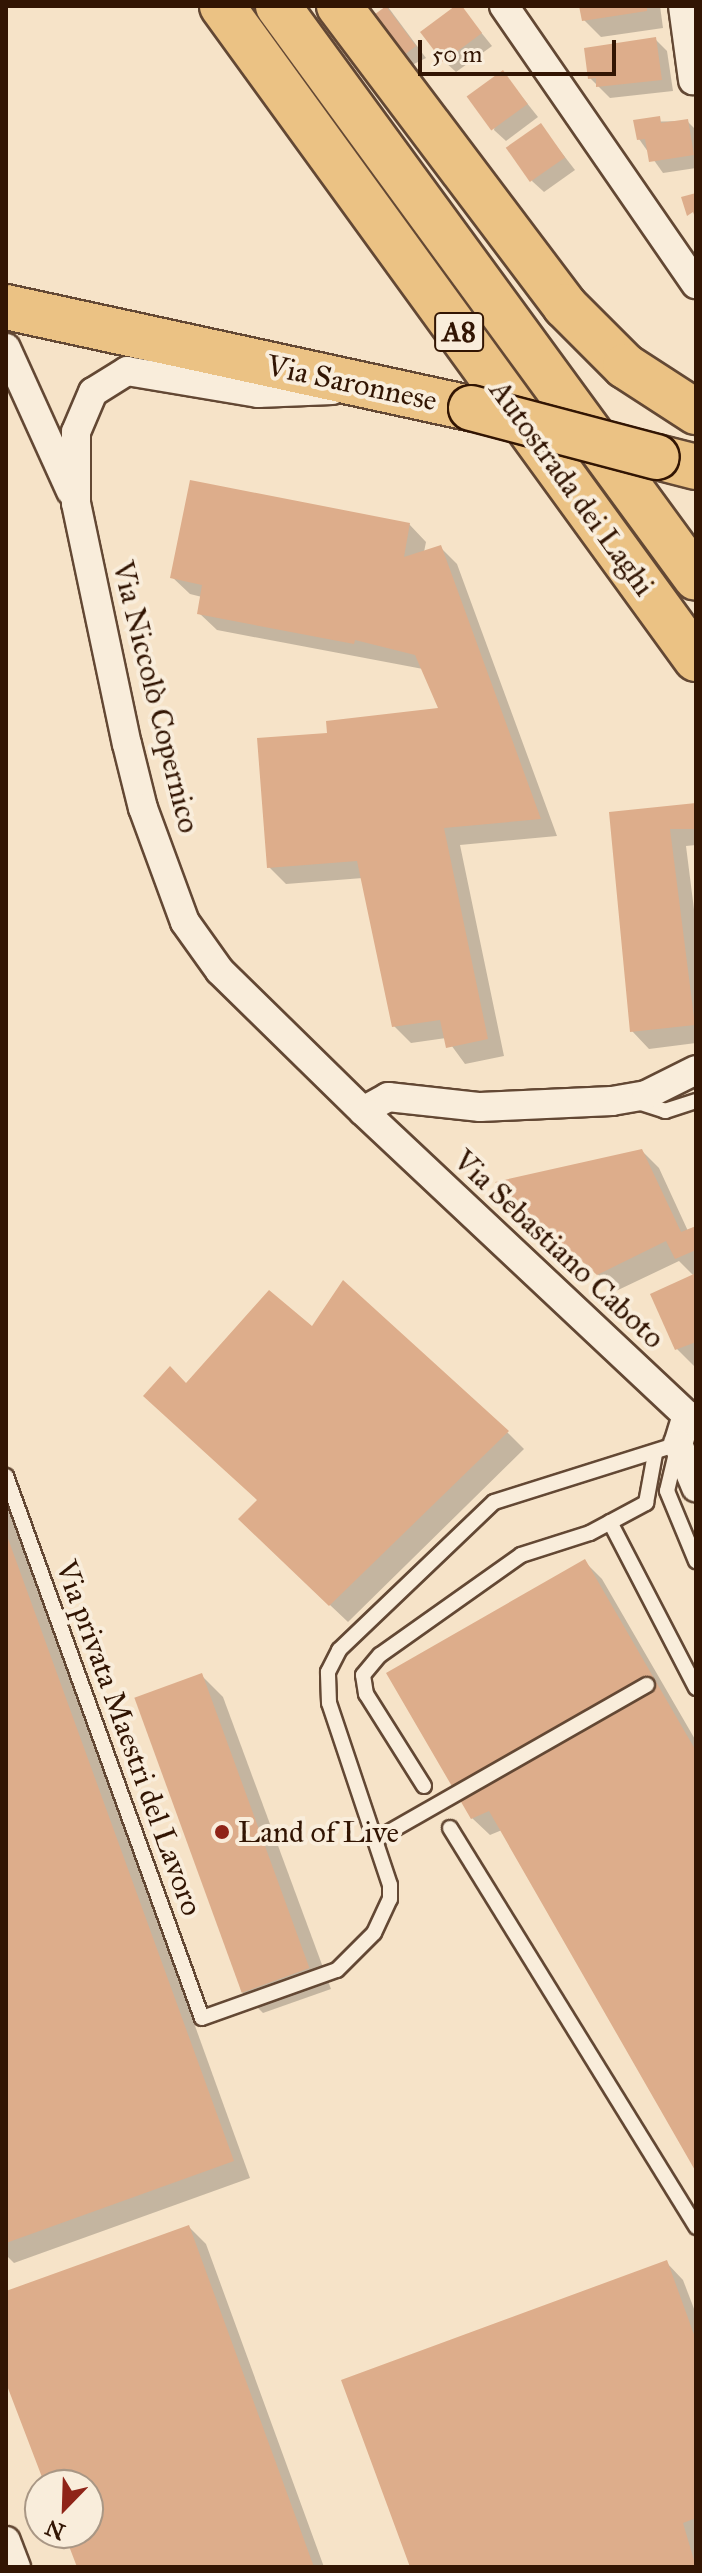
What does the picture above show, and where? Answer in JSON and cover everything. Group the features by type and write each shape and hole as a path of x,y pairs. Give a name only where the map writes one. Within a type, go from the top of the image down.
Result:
{"main road":[{"path":"200,6 328,165 359,194"},
{"name":"Autostrada dei Laghi","path":"222,6 696,659"},
{"name":"Autostrada dei Laghi","path":"278,6 696,578"},
{"path":"339,6 565,306 625,366 696,412"},
{"name":"Via Saronnese","path":"6,307 471,408 676,462"}],"street":[{"path":"504,6 696,284"},
{"path":"683,6 693,80"},
{"name":"Via Niccolò Copernico","path":"6,348 76,503 143,808 185,922 220,971 363,1111"},
{"name":"Via Niccolò Copernico","path":"76,503 76,432 82,411 93,392 127,371 258,393 373,388"},
{"path":"363,1111 388,1097 480,1107 627,1098 646,1095 696,1070"},
{"name":"Via Sebastiano Caboto","path":"363,1111 692,1417 667,1449"},
{"path":"667,1449 696,1487"},
{"path":"6,2541 16,2567"}],"lane":[{"path":"627,1098 665,1111 696,1101"},
{"path":"424,1786 366,1694 363,1675 380,1655 521,1555 610,1522 646,1503 667,1449"},
{"path":"667,1449 667,1491 696,1561"},
{"path":"647,1685 375,1840 329,1703 328,1672 339,1650 494,1502 622,1459 667,1449"},
{"name":"Via privata Maestri del Lavoro","path":"6,1476 202,2018 337,1970 374,1933 390,1899 385,1867 375,1840"},
{"path":"610,1522 696,1688"},
{"path":"450,1828 696,2227"}],"building":[{"path":"386,6 416,46 402,57 372,17"},
{"path":"455,6 462,6 482,33 443,62 420,32"},
{"path":"579,6 647,6 647,11 582,21"},
{"path":"656,37 662,80 596,87 596,78 588,79 584,48"},
{"path":"503,70 528,104 491,130 467,96"},
{"path":"660,116 661,123 688,119 694,155 649,162 645,139 637,140 633,120"},
{"path":"541,123 565,157 530,182 506,148"},
{"path":"696,193 696,220 693,212 687,216 681,197"},
{"path":"190,480 410,523 404,557 441,545 541,819 444,828 488,1039 446,1048 440,1020 392,1027 357,861 267,868 257,738 327,733 326,721 438,708 415,655 355,640 354,644 197,614 202,585 170,578"},
{"path":"696,803 696,829 670,829 695,1025 630,1032 609,812"},
{"path":"642,1149 681,1232 696,1226 696,1250 675,1259 666,1241 597,1275 495,1182"},
{"path":"696,1273 696,1342 675,1350 650,1294"},
{"path":"343,1280 509,1431 329,1606 238,1519 257,1500 143,1396 170,1366 186,1383 269,1290 312,1326"},
{"path":"6,1533 234,2161 6,2243"},
{"path":"585,1559 696,1751 696,2172 489,1811 471,1819 386,1673"},
{"path":"202,1673 309,1968 242,1993 134,1698"},
{"path":"189,2225 314,2567 77,2567 70,2549 104,2549 104,2469 39,2469 6,2383 6,2291"},
{"path":"667,2260 696,2340 696,2518 683,2523 696,2567 410,2567 341,2380"}],"place":[{"name":"Land of Live","path":"222,1832"}]}
